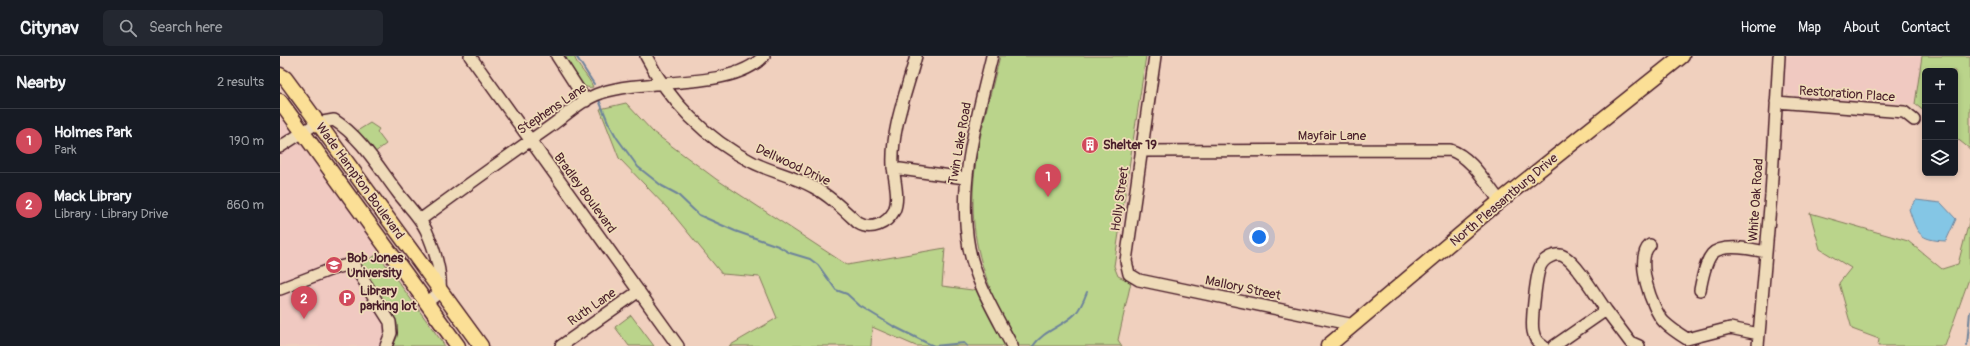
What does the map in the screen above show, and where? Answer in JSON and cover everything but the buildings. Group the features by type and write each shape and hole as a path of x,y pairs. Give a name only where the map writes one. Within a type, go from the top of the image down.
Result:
{"main road":[{"name":"North Pleasantburg Drive","path":"1328,346 1500,201 1682,56"},
{"name":"Wade Hampton Boulevard","path":"280,75 305,105 440,292 481,346"},
{"name":"Wade Hampton Boulevard","path":"280,101 458,346"}],"street":[{"name":"Bradley Boulevard","path":"470,56 678,346"},
{"path":"557,56 586,101"},
{"name":"Dellwood Drive","path":"646,56 663,83 687,114 707,133 752,162 813,187 827,196 863,226 871,227 879,225 889,217 894,211 896,204 892,151 916,56"},
{"name":"Stephens Lane","path":"420,220 530,140 599,93 614,89 738,72 752,67 764,56"},
{"name":"Twin Lake Road","path":"992,56 965,178 965,212 969,249 987,298 1012,346"},
{"name":"Holly Street","path":"1128,274 1126,261 1154,56"},
{"name":"White Oak Road","path":"1758,346 1771,195 1779,56"},
{"name":"Restoration Place","path":"1776,102 1904,112 1914,120"},
{"path":"280,147 317,123 334,120 365,149 420,220 426,230 438,267 440,292 426,303"},
{"name":"Mayfair Lane","path":"1141,151 1450,150 1458,153 1466,159 1500,201"},
{"path":"893,168 965,178"},
{"path":"1650,245 1645,250 1644,258 1649,293 1659,315 1671,329 1687,339 1730,328 1759,334"},
{"path":"1700,290 1711,255 1720,249 1727,248 1766,252"},
{"path":"1543,346 1535,338 1532,322 1540,267 1549,257 1559,255 1566,257 1632,344"},
{"path":"280,289 348,264 355,267 390,322 391,333 386,346"},
{"name":"Mallory Street","path":"1128,274 1139,280 1354,325"},
{"name":"Ruth Lane","path":"561,346 639,291"},
{"path":"1554,346 1606,310"}],"shaded area":[{"path":"1786,56 1922,56 1915,104 1840,100 1796,96 1784,93"},
{"name":"Bob Jones University","path":"280,116 330,184 448,346 280,346"}],"green space":[{"path":"561,56 574,56 593,87 588,87 578,82 570,72"},
{"path":"1000,56 1146,56 1114,266 1118,276 1131,282 1118,340 1122,346 916,346 872,327 871,346 729,346 777,318 760,277 722,274 672,213 619,158 600,109 626,103 653,132 716,179 847,265 945,248 942,286 972,290 990,287 980,257 974,227 973,199 979,143"},
{"path":"1922,56 1970,56 1970,149 1958,139 1958,68 1922,68 1922,110 1915,104"},
{"path":"370,123 379,129 377,132 386,144 374,153 357,131"},
{"path":"1810,213 1908,241 1942,269 1958,264 1970,218 1970,276 1945,346 1878,346 1879,339 1852,329 1839,283 1851,268 1820,249"},
{"path":"378,254 445,346 393,346 397,337 397,323 361,264"},
{"path":"631,315 654,346 629,346 615,327"}],"water":[{"path":"1916,200 1941,203 1956,219 1946,241 1930,239 1920,234 1917,230 1909,209"}],"waterway":[{"path":"576,56 594,84"},
{"path":"599,100 608,122 617,138 638,167 662,186 677,194 699,215 735,231 778,246 790,253 810,259 818,265 836,290 847,294 860,306 893,326 927,343 934,346 964,343 967,346"},
{"path":"1033,346 1042,336 1075,314 1081,307 1087,292"},
{"path":"1967,346 1970,312"}],"place":[{"name":"Shelter 19","path":"1090,145"},
{"name":"Holmes Park","path":"1048,197"},
{"name":"Bob Jones University","path":"334,265"},
{"name":"Library parking lot","path":"347,298"},
{"name":"Mack Library","path":"304,319"}]}
